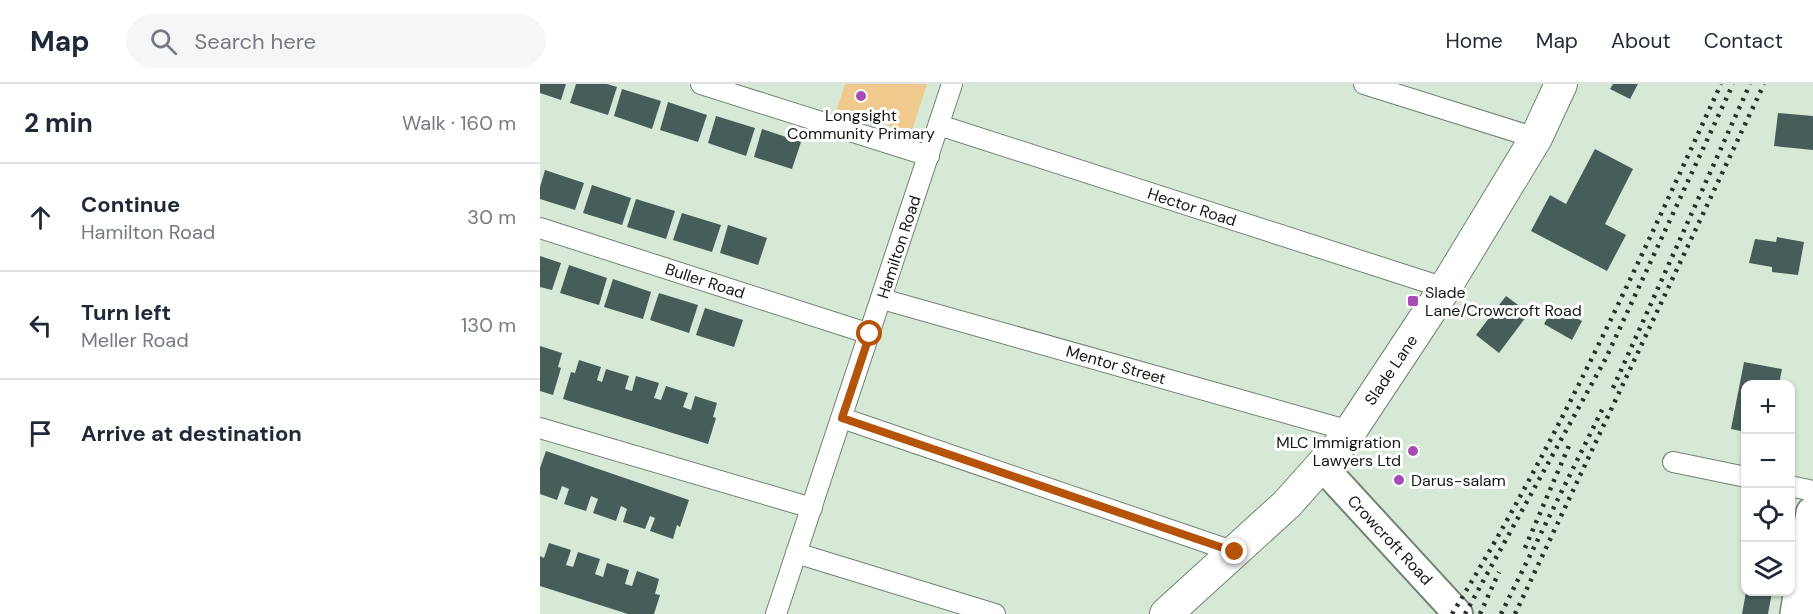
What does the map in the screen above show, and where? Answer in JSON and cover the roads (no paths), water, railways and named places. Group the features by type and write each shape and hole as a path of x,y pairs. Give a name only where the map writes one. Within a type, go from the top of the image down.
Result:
{"highway":[{"path":"1797,614 1813,513"}],"main road":[{"name":"Slade Lane","path":"1166,614 1287,504 1350,430 1445,288 1536,138 1561,84"}],"street":[{"path":"701,84 928,156"},
{"name":"Hamilton Road","path":"776,614 952,84"},
{"path":"1364,84 1536,138"},
{"name":"Hector Road","path":"939,125 1445,288"},
{"name":"Buller Road","path":"540,228 870,334"},
{"name":"Mentor Street","path":"882,299 1350,430"},
{"path":"842,418 1235,552"},
{"path":"540,429 812,507"},
{"path":"1673,462 1741,476"},
{"name":"Crowcroft Road","path":"1321,465 1458,614"},
{"path":"1795,487 1813,491"},
{"path":"796,553 995,614"}],"railway":[{"path":"1452,614 1490,550 1561,419 1627,286 1721,84"},
{"path":"1465,614 1606,358 1733,84"},
{"path":"1613,388 1750,84"},
{"path":"1515,614 1764,84"},
{"path":"1501,614 1604,406"},
{"path":"1525,548 1571,441"},
{"path":"1480,614 1499,572"}],"place":[{"name":"Longsight Community Primary","path":"861,96"},
{"name":"Slade Lane/Crowcroft Road","path":"1413,301"},
{"name":"MLC Immigration Lawyers Ltd","path":"1413,451"},
{"name":"Darus-salam","path":"1399,480"}]}
